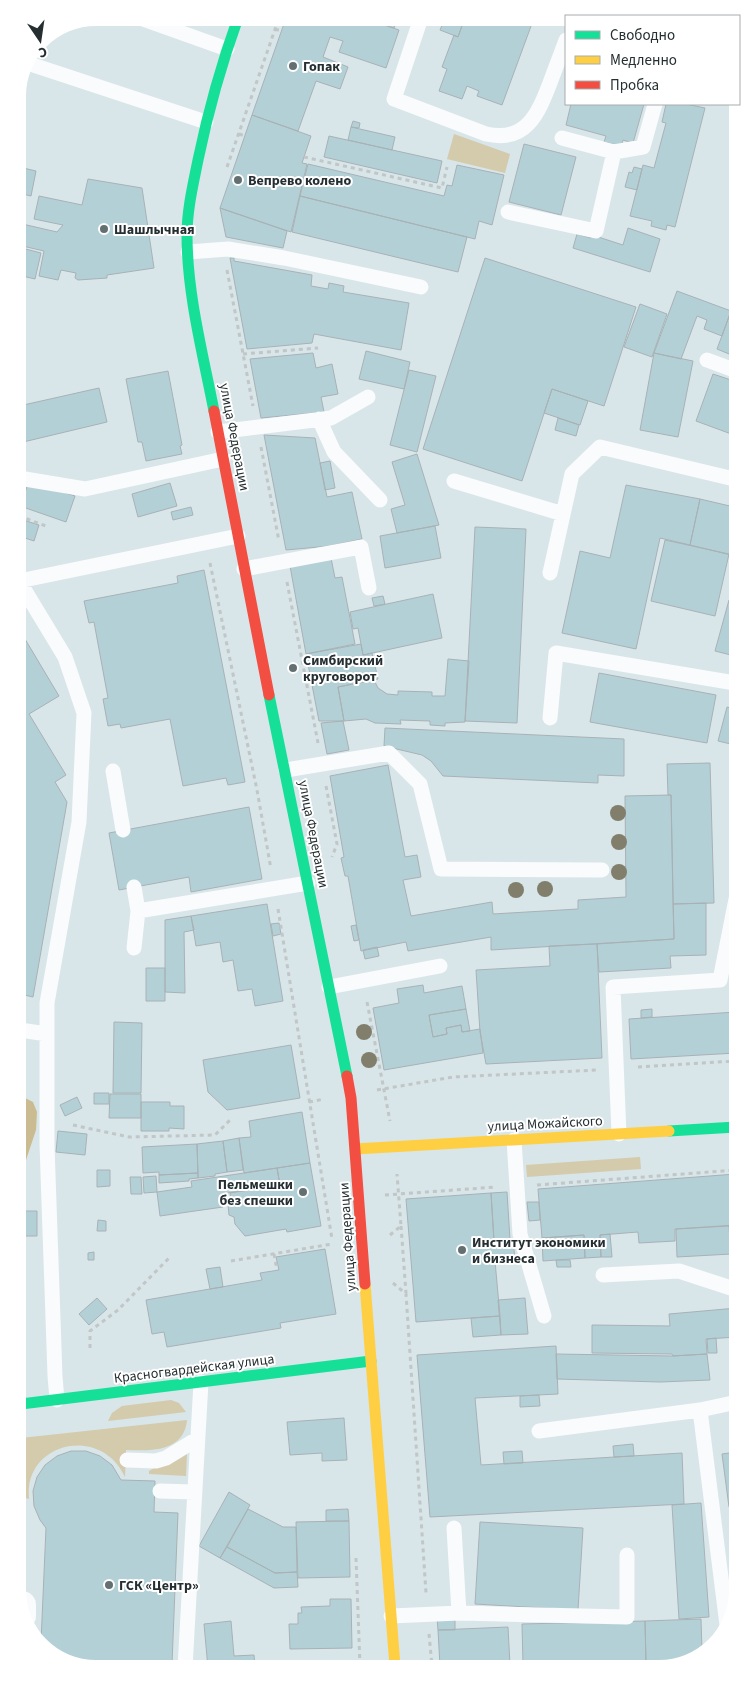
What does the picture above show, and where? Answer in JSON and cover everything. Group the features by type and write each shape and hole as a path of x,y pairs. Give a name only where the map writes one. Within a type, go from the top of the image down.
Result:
{"street":[{"name":"улица Федерации","path":"235,26 206,122 190,194 188,234 189,276 244,569 351,1098 395,1660"},
{"name":"улица Можайского","path":"355,1149 729,1127"},
{"name":"Красногвардейская улица","path":"26,1403 371,1361"}],"lane":[{"path":"162,26 227,49"},
{"path":"418,26 394,99 486,134 497,136 507,136 516,133 533,119 540,108 565,43"},
{"path":"33,65 206,122"},
{"path":"562,138 614,152 643,147 655,105"},
{"path":"508,212 596,231 614,152"},
{"path":"188,252 223,249 284,258 421,287"},
{"path":"707,360 729,368"},
{"path":"218,432 331,418 368,396"},
{"path":"318,419 334,452 380,500"},
{"path":"550,573 572,474 600,447 729,478"},
{"path":"26,479 85,489 223,458"},
{"path":"454,481 563,514"},
{"path":"26,580 238,536"},
{"path":"244,569 360,547 369,588"},
{"path":"26,593 65,657 84,713 79,822 47,1002 47,1145 57,1400"},
{"path":"550,718 556,654 729,681"},
{"path":"286,770 389,753 420,784 441,869 602,870"},
{"path":"112,772 123,830"},
{"path":"138,911 308,883"},
{"path":"134,887 138,911 134,948"},
{"path":"619,1134 613,987 720,980 729,934"},
{"path":"330,987 440,966"},
{"path":"26,1031 47,1034"},
{"path":"514,1140 520,1234 544,1316"},
{"path":"602,1275 679,1271 729,1287"},
{"path":"185,1660 201,1382"},
{"path":"539,1431 700,1410 729,1404"},
{"path":"700,1410 725,1613"},
{"path":"127,1460 156,1461 166,1458 197,1439"},
{"path":"160,1491 194,1492"},
{"path":"454,1528 459,1613"},
{"path":"391,1616 459,1613 627,1617 627,1555"}],"path":[{"path":"226,169 276,26"},
{"path":"275,29 282,31"},
{"path":"239,134 245,136"},
{"path":"304,157 442,188 447,167"},
{"path":"223,249 337,844 332,856 334,865"},
{"path":"243,354 318,348"},
{"path":"26,519 46,526"},
{"path":"210,563 257,790 275,888 334,1253"},
{"path":"363,981 384,1089 453,1077 729,1061"},
{"path":"73,1125 129,1137 215,1135 231,1119"},
{"path":"394,1146 432,1660"},
{"path":"359,1196 729,1171"},
{"path":"389,1236 401,1226"},
{"path":"231,1261 332,1244"},
{"path":"274,1254 277,1270"},
{"path":"90,1348 90,1331 118,1310 169,1258"},
{"path":"392,1274 393,1283 406,1294"}],"shaded area":[{"path":"454,134 510,154 505,173 447,159"},
{"path":"26,1098 33,1102 37,1112 36,1130 26,1160"},
{"path":"640,1157 641,1169 527,1177 526,1165"},
{"path":"171,1400 179,1403 186,1412 108,1421 112,1413 122,1406"},
{"path":"187,1420 185,1431 173,1444 155,1449 126,1450 125,1477 114,1460 99,1450 82,1446 66,1447 50,1453 38,1464 30,1480 29,1499 26,1498 26,1437"},
{"path":"182,1452 187,1454 186,1476 149,1474 149,1471"}],"building":[{"path":"283,26 387,26 399,30 386,68 339,52 343,41 330,37 323,57 348,67 340,89 316,81 298,131 252,115"},
{"path":"442,26 462,26 458,37 440,30"},
{"path":"462,26 531,26 502,105 477,96 479,91 467,86 462,99 439,91 447,69 442,67 454,35 458,37"},
{"path":"571,105 644,105 633,143 623,140 621,146 604,142 606,136 566,125"},
{"path":"666,105 691,105 705,108 675,227 667,225 666,230 651,226 652,221 630,216 643,165 654,168 666,123 662,122"},
{"path":"252,115 311,136 302,163 307,164 291,232 220,208"},
{"path":"353,121 360,123 359,128 351,127"},
{"path":"351,127 395,137 392,150 348,140"},
{"path":"329,136 442,161 437,183 324,157"},
{"path":"524,144 576,157 561,215 509,202"},
{"path":"308,164 444,196 447,185 452,186 457,165 504,175 492,225 479,221 475,239 300,196"},
{"path":"634,167 642,169 637,190 625,187 629,172 632,173"},
{"path":"26,169 36,171 31,196 26,195"},
{"name":"Шашлычная","path":"88,179 142,188 154,268 107,275 107,278 78,280 75,278 76,273 61,270 58,280 39,276 44,251 26,247 26,225 57,232 63,225 34,219 39,196 82,205"},
{"path":"300,196 467,237 458,272 292,232"},
{"path":"220,208 287,231 283,248 226,237"},
{"path":"628,228 660,239 650,272 573,248 577,234 591,238 592,235 623,245"},
{"path":"26,249 41,253 35,279 26,277"},
{"path":"230,258 234,258 234,261 312,275 311,286 328,289 329,283 344,286 343,292 409,303 401,350 314,334 312,343 247,349"},
{"path":"485,258 636,307 604,406 552,389 522,481 423,449"},
{"path":"677,291 729,310 729,317 722,336 704,329 707,320 697,316 681,359 654,353"},
{"path":"640,304 667,314 652,357 624,347"},
{"path":"729,316 729,354 717,349"},
{"path":"366,351 410,362 404,389 359,379"},
{"path":"313,353 316,368 332,364 338,394 321,397 324,412 261,418 250,359"},
{"path":"654,353 693,361 678,437 640,430"},
{"path":"409,370 436,376 417,452 390,445"},
{"path":"168,371 182,454 146,461 142,442 138,442 126,379"},
{"path":"713,374 729,379 729,433 696,421"},
{"path":"99,388 107,422 26,441 26,404"},
{"path":"552,389 588,401 580,425 544,413"},
{"path":"558,418 579,425 576,436 555,430"},
{"path":"264,435 315,438 327,497 352,492 362,539 329,546 286,550"},
{"path":"417,454 439,525 397,533 391,509 405,505 392,462"},
{"path":"330,461 335,488 325,490 320,463"},
{"path":"29,481 75,496 66,522 26,508 26,489"},
{"path":"170,483 177,506 138,517 132,494"},
{"path":"626,485 700,499 690,545 660,538 636,649 562,633 580,551 610,558"},
{"path":"700,499 729,506 729,555 690,545"},
{"path":"191,507 193,515 173,520 171,512"},
{"path":"26,521 39,525 34,541 26,538"},
{"path":"435,526 441,558 385,568 380,536"},
{"path":"475,527 526,529 517,723 465,721"},
{"path":"665,540 729,554 715,616 651,601"},
{"path":"331,558 335,578 342,577 355,644 306,654 290,566"},
{"path":"204,570 245,782 228,785 226,778 183,786 170,719 121,728 120,724 108,726 103,699 108,698 94,622 89,623 84,601 178,583 177,576"},
{"path":"433,594 442,638 363,655 358,628 353,629 350,612"},
{"path":"383,596 385,604 374,606 372,598"},
{"path":"729,600 729,654 715,651"},
{"path":"26,641 59,696 29,714 66,775 55,782 67,802 33,997 26,995"},
{"path":"361,644 363,655 372,653 378,679 338,687 344,721 319,721 306,654"},
{"path":"448,659 469,661 465,722 445,723 445,726 430,725 430,721 400,720 401,724 375,723 366,719 344,721 338,687 374,680 378,688 387,694 398,695 398,691 432,692 432,696 445,696"},
{"path":"599,673 716,695 707,743 590,722"},
{"path":"727,707 729,708 729,744 718,741"},
{"path":"343,721 349,750 327,754 321,723"},
{"path":"385,728 624,739 624,776 598,775 598,783 443,776 431,761 422,755 384,746"},
{"path":"710,763 714,903 673,904 671,795 668,795 667,764"},
{"path":"388,765 405,857 417,855 421,877 403,880 411,916 492,902 493,914 578,909 578,900 626,897 625,796 671,795 674,939 491,950 491,937 408,951 406,942 361,951 348,876 345,876 341,858 344,857 330,776"},
{"path":"249,807 262,879 191,892 189,877 119,890 109,833"},
{"path":"706,903 706,955 670,956 671,968 599,972 597,944 674,939 673,904"},
{"path":"267,904 283,1001 255,1006 252,989 238,991 233,960 223,962 220,942 196,946 191,916"},
{"path":"191,916 194,930 184,932 185,993 165,992 165,920"},
{"path":"279,923 281,934 273,936 271,924"},
{"path":"356,925 359,940 354,941 351,926"},
{"path":"597,944 602,1058 486,1064 480,1032 476,970 550,966 549,946"},
{"path":"377,947 379,956 365,959 363,950"},
{"path":"146,968 165,968 165,1001 146,1001"},
{"path":"423,985 424,993 462,986 466,1009 429,1015 433,1037 447,1034 446,1028 461,1025 462,1032 480,1029 483,1053 384,1070 373,1008 399,1003 397,989"},
{"path":"466,1009 470,1031 462,1032 461,1025 446,1028 447,1034 433,1037 429,1015"},
{"path":"652,1009 652,1017 641,1018 641,1010"},
{"path":"729,1012 729,1053 631,1059 629,1019"},
{"path":"114,1022 142,1023 141,1093 113,1093"},
{"path":"291,1045 300,1098 227,1110 208,1092 203,1060"},
{"path":"94,1093 109,1093 109,1104 94,1104"},
{"path":"110,1094 141,1094 141,1118 109,1118"},
{"path":"77,1097 82,1108 65,1116 60,1105"},
{"path":"141,1102 170,1102 170,1106 184,1106 184,1129 169,1128 169,1131 141,1131"},
{"path":"302,1112 310,1163 244,1173 239,1138 251,1137 249,1121"},
{"path":"58,1131 87,1134 85,1155 56,1152"},
{"path":"239,1138 243,1170 227,1172 223,1141"},
{"path":"223,1141 227,1172 198,1178 197,1144"},
{"path":"197,1144 198,1173 159,1175 159,1172 143,1173 142,1147"},
{"path":"310,1163 321,1226 287,1232 286,1229 245,1236 235,1224 234,1217 229,1215 230,1193 280,1185 277,1168"},
{"path":"277,1168 280,1185 221,1194 223,1207 160,1216 157,1192 192,1187 191,1181"},
{"path":"97,1170 110,1170 110,1186 97,1187"},
{"path":"198,1173 198,1178 189,1179 189,1181 159,1183 159,1175"},
{"path":"729,1175 729,1225 675,1229 675,1241 639,1243 638,1232 600,1235 601,1257 585,1258 584,1235 542,1238 538,1189"},
{"path":"156,1176 157,1192 144,1193 143,1177"},
{"path":"130,1177 141,1177 142,1194 131,1194"},
{"path":"507,1192 510,1240 494,1241 491,1193"},
{"name":"Институт экономики и бизнеса","path":"491,1193 494,1241 513,1240 515,1259 495,1261 500,1316 416,1322 406,1199"},
{"path":"527,1202 539,1202 540,1220 529,1221"},
{"path":"26,1211 37,1211 37,1236 26,1236"},
{"path":"98,1220 106,1221 106,1231 97,1231"},
{"path":"729,1226 729,1254 677,1257 676,1229"},
{"path":"610,1234 612,1257 601,1257 600,1235"},
{"path":"584,1235 585,1258 543,1261 542,1238"},
{"path":"325,1249 336,1314 280,1323 281,1328 167,1347 164,1332 152,1334 146,1300 262,1280 260,1273 279,1270 276,1257"},
{"path":"94,1252 94,1260 88,1260 88,1253"},
{"path":"556,1260 570,1260 571,1267 557,1267"},
{"path":"220,1267 223,1287 210,1289 206,1269"},
{"path":"97,1298 107,1309 89,1325 79,1314"},
{"path":"525,1298 528,1334 501,1335 498,1300"},
{"path":"729,1309 729,1338 706,1339 707,1354 673,1356 672,1354 592,1353 592,1325 670,1326 669,1314"},
{"path":"500,1316 501,1335 473,1337 471,1318"},
{"path":"716,1338 717,1353 708,1353 707,1339"},
{"path":"556,1346 558,1394 475,1398 481,1465 682,1453 684,1504 430,1517 417,1355"},
{"path":"556,1354 672,1356 707,1354 710,1380 660,1382 557,1379"},
{"path":"539,1395 540,1406 520,1407 520,1396"},
{"path":"344,1418 347,1460 322,1461 322,1453 290,1455 287,1422"},
{"path":"633,1444 634,1456 614,1457 613,1446"},
{"name":"ГСК «Центр»","path":"71,1451 86,1451 100,1456 112,1465 121,1480 155,1481 154,1512 178,1513 172,1660 92,1660 74,1656 61,1650 41,1632 46,1528 34,1506 33,1491 37,1477 45,1465 57,1456"},
{"path":"522,1451 523,1463 504,1464 503,1452"},
{"path":"729,1453 729,1507 722,1454"},
{"path":"229,1492 250,1505 220,1558 199,1546"},
{"path":"701,1503 709,1617 679,1619 672,1505"},
{"path":"248,1509 283,1527 296,1527 297,1572 275,1573 227,1547"},
{"path":"348,1509 349,1521 326,1521 326,1510"},
{"path":"349,1521 350,1577 298,1578 296,1522"},
{"path":"480,1522 583,1528 578,1610 475,1604"},
{"path":"227,1547 275,1573 297,1572 298,1587 274,1588 220,1558"},
{"path":"330,1599 351,1599 352,1648 290,1649 289,1624 298,1624 298,1613 302,1613 301,1607 330,1606"},
{"path":"437,1618 455,1618 455,1630 438,1630"},
{"path":"701,1619 702,1644 681,1656 668,1659 646,1660 645,1621"},
{"path":"231,1621 234,1656 254,1655 254,1660 207,1660 204,1624"},
{"path":"645,1621 646,1660 523,1660 522,1624"},
{"path":"508,1627 510,1660 440,1660 438,1630"}],"traffic: fast":[{"path":"214,411 193,302 187,226 192,188 206,124 235,26"},
{"path":"269,695 347,1076"},
{"path":"669,1131 729,1127"},
{"path":"26,1403 371,1361"}],"traffic: slow":[{"path":"355,1149 669,1131"},
{"path":"365,1284 395,1660"}],"traffic: jam":[{"path":"214,411 269,695"},
{"path":"347,1076 351,1098 365,1284"}],"place":[{"name":"Гопак","path":"293,66"},
{"name":"Вепрево колено","path":"238,180"},
{"name":"Шашлычная","path":"104,229"},
{"name":"Симбирский круговорот","path":"293,668"},
{"name":"Пельмешки без спешки","path":"303,1192"},
{"name":"Институт экономики и бизнеса","path":"462,1250"},
{"name":"ГСК «Центр»","path":"109,1585"}]}
